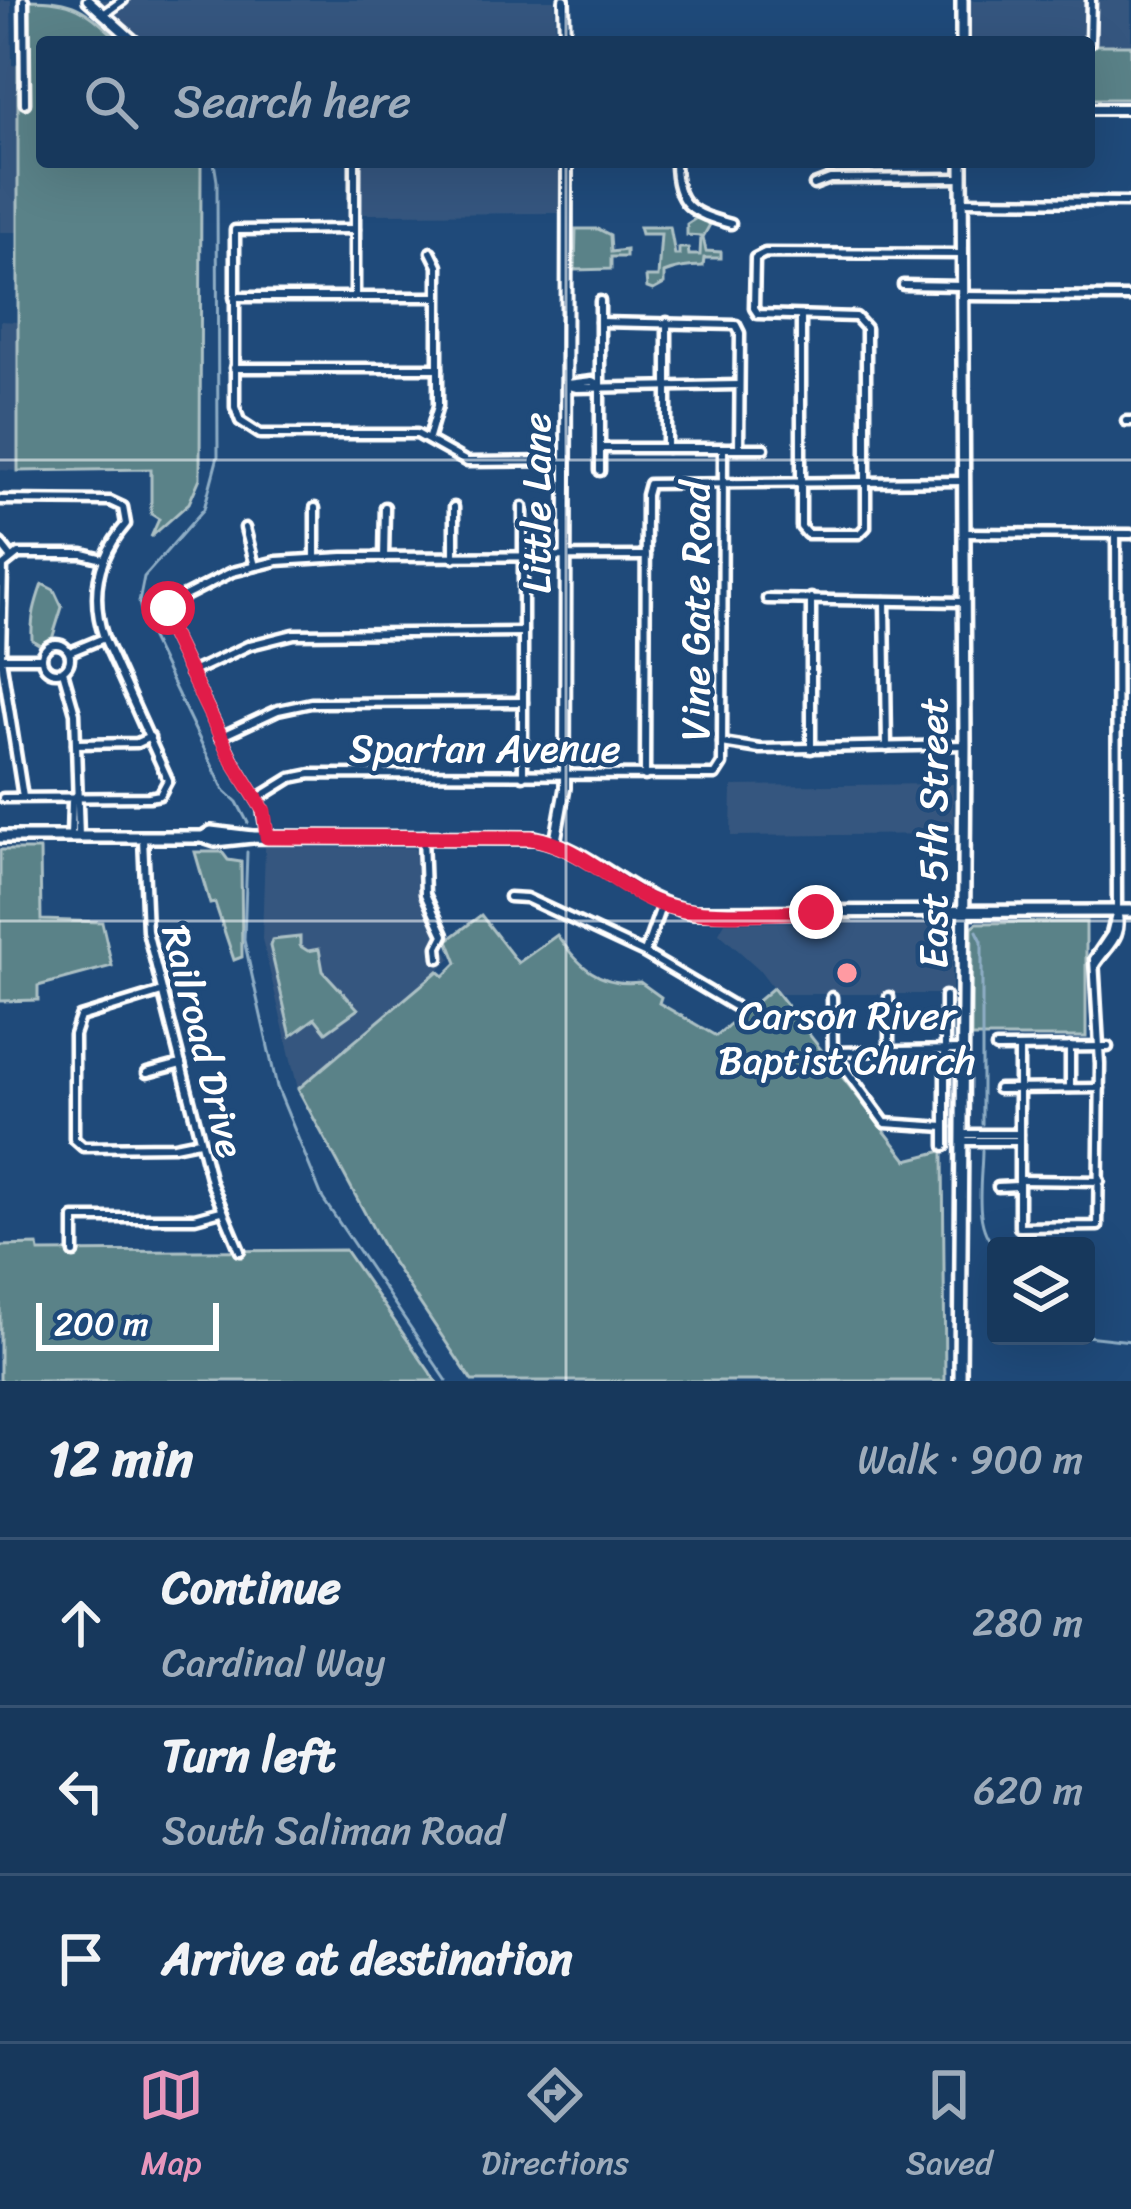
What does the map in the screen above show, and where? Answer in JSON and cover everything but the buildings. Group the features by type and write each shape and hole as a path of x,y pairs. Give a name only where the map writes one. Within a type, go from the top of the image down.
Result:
{"main road":[{"path":"962,0 962,36"},
{"name":"East 5th Street","path":"960,1381 962,168"},
{"path":"0,838 203,837 215,841 517,836 555,843 662,904 701,912 1131,911"}],"street":[{"path":"24,0 26,104"},
{"path":"88,0 129,36"},
{"path":"105,13 123,0"},
{"path":"564,0 565,36"},
{"path":"1090,0 1090,36"},
{"path":"1095,109 1131,109"},
{"path":"355,168 355,297"},
{"name":"Little Lane","path":"555,843 564,811 566,776 567,168"},
{"path":"675,168 676,188 693,212 731,224"},
{"path":"814,185 830,179 962,178"},
{"path":"962,201 1131,202"},
{"path":"355,229 235,230 235,407 249,430 260,434 417,434 467,462 566,461"},
{"path":"429,437 438,406 438,266 430,252"},
{"path":"801,316 803,532 864,532 863,320 801,316 758,314 754,308 755,257 764,253 963,254"},
{"path":"903,285 1131,297"},
{"path":"234,297 437,297"},
{"path":"600,301 600,471"},
{"path":"600,322 732,323 737,327 739,448"},
{"path":"667,322 667,448"},
{"path":"234,368 438,368"},
{"path":"566,385 740,385"},
{"path":"600,448 764,448"},
{"name":"Vine Gate Road","path":"718,773 722,766 722,448"},
{"path":"645,776 646,495 652,483 964,481"},
{"path":"0,500 110,501 126,511 126,524 103,559 96,594 104,638 167,772 165,789 149,797 3,798"},
{"path":"385,507 385,557"},
{"path":"454,507 454,557"},
{"path":"524,507 524,776"},
{"path":"315,508 315,558"},
{"path":"245,528 255,566"},
{"path":"964,533 1131,534"},
{"path":"1019,1048 1019,1227 1096,1227 1100,1222 1103,1047 1094,956 1111,934 1117,911 1116,534"},
{"path":"0,543 11,557"},
{"path":"23,798 1,658 3,566 11,557 83,554 103,559"},
{"path":"267,837 257,800 220,737 166,620 171,603 215,579 255,566 315,558 646,556"},
{"path":"811,598 811,749"},
{"path":"767,599 964,602"},
{"path":"885,601 887,747"},
{"path":"190,673 250,645 294,634 524,632"},
{"path":"70,652 104,638"},
{"path":"54,644 70,652 63,671 49,670 42,658 54,644"},
{"path":"1,658 42,658"},
{"path":"63,671 75,713 75,837"},
{"path":"220,737 278,710 311,703 523,702"},
{"path":"76,744 137,742 151,737"},
{"path":"722,743 756,749 964,745"},
{"name":"Spartan Avenue","path":"257,800 292,778 310,773 710,777 718,773"},
{"path":"423,836 425,894 444,935 439,958"},
{"name":"Railroad Drive","path":"143,838 143,904 162,992 221,1211 240,1251"},
{"path":"509,897 526,898 644,953 734,1006"},
{"path":"644,953 662,904"},
{"path":"162,992 80,1017 74,1036 75,1141 87,1147 174,1146 200,1141"},
{"path":"945,996 945,1146"},
{"path":"832,997 833,1052 888,1126 945,1126"},
{"path":"889,998 889,1051"},
{"path":"1070,1047 1070,1088"},
{"path":"996,1048 1103,1047"},
{"path":"833,1052 961,1050"},
{"path":"147,1073 181,1064"},
{"path":"998,1089 1100,1088"},
{"path":"961,1138 1019,1137"},
{"path":"998,1186 1100,1181"},
{"path":"74,1253 74,1218 195,1218 221,1211"}],"shaded area":[{"path":"0,0 11,0 12,65 18,66 18,232 0,232"},
{"path":"93,0 555,0 555,36 129,36"},
{"path":"970,0 1131,0 1131,100 1095,100 1095,36 970,36"},
{"path":"362,168 561,168 560,213 363,214"},
{"path":"0,321 18,322 18,471 0,470"},
{"path":"953,784 954,834 731,836 732,786"},
{"path":"265,847 413,848 422,905 451,959 298,1089 262,939"},
{"path":"725,922 947,922 952,926 952,994 778,994 759,969 719,933"}],"green space":[{"path":"29,0 80,9 114,36 36,36 36,168 201,168 200,478 189,503 151,537 159,519 151,514 151,469 18,471 18,66 30,65"},
{"path":"1095,45 1131,45 1131,99 1095,99"},
{"path":"698,217 712,221 703,237 706,251 721,252 721,258 704,258 703,266 664,273 664,284 647,288 646,277 658,277 661,234 641,234 639,227 670,227 675,255 679,248 688,248 689,255 700,255 701,236 687,235 687,224"},
{"path":"576,229 598,229 610,235 611,252 626,250 626,257 611,257 611,269 575,270"},
{"path":"42,584 54,590 62,607 52,639 42,646 32,640 32,632"},
{"path":"0,850 40,850 41,920 102,922 112,966 38,986 38,1000 0,1001"},
{"path":"195,852 222,852 228,860 241,862 242,957 234,960"},
{"path":"481,915 518,963 557,935 591,972 613,981 640,982 661,997 659,1003 716,1036 773,988 907,1160 943,1151 945,1381 472,1381 387,1254 298,1089 438,971 444,976 457,963 448,940"},
{"path":"1086,922 1086,1037 971,1037 972,927 977,923"},
{"path":"300,937 300,946 308,951 319,949 323,971 358,1009 326,1032 315,1018 291,1036 270,946 272,940"},
{"path":"38,1245 39,1252 345,1250 436,1381 0,1381 0,1246"}],"waterway":[{"path":"215,168 218,456 204,509 144,577 139,602 144,624 224,790 248,823"},
{"path":"247,852 244,940 277,1087 323,1199 447,1381"},
{"path":"977,931 982,941 982,1124"},
{"path":"982,1150 981,1215 989,1237"},
{"path":"1095,1337 1131,1341"}],"place":[{"name":"Carson River Baptist Church","path":"847,973"}],"route":[{"path":"168,608 169,629 232,760 264,811 267,837 531,838 568,848 638,894 676,909 816,912"}]}
